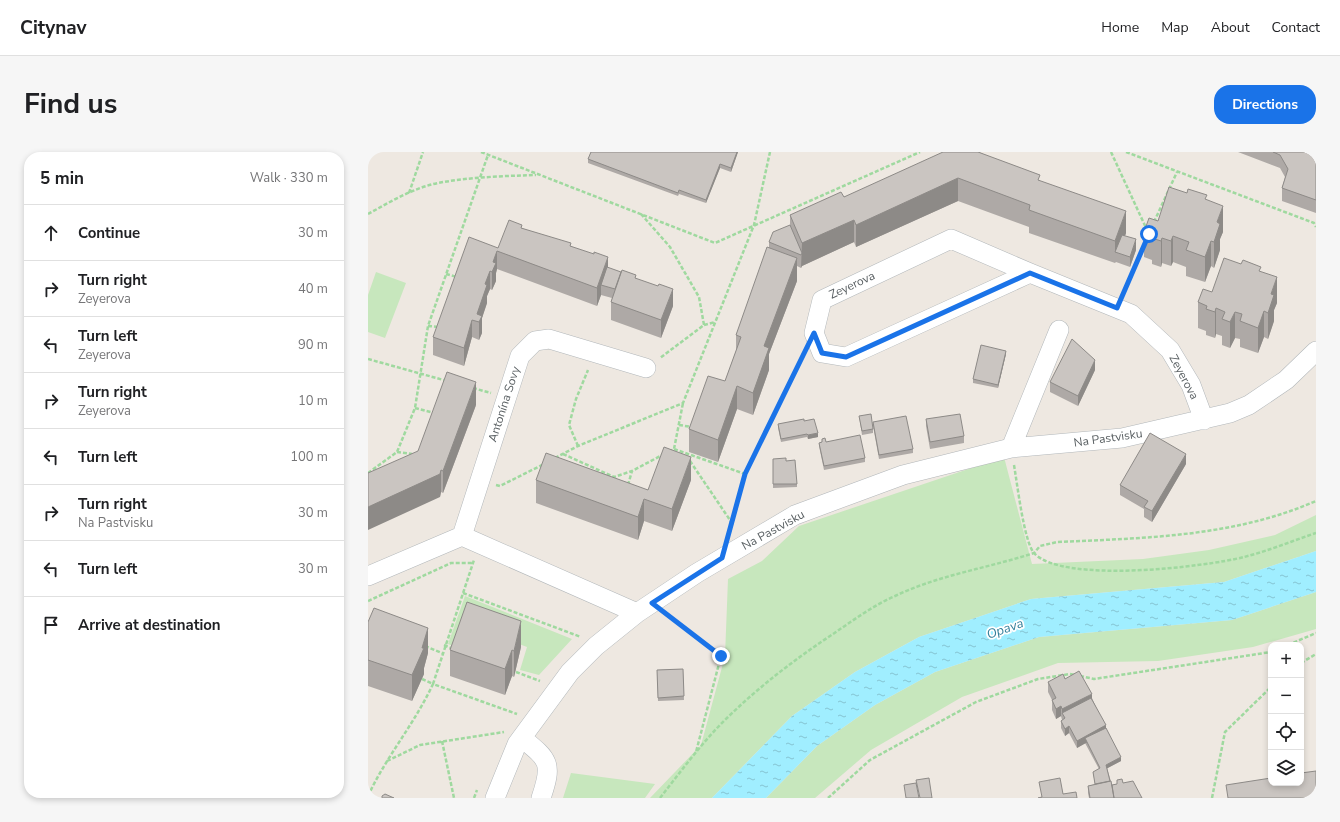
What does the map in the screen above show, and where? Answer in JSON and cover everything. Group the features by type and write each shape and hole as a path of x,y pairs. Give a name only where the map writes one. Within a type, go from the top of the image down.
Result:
{"street":[{"name":"Zeyerova","path":"814,333 822,300 951,239 1132,314 1170,350 1191,385 1204,420"},
{"path":"814,333 822,353 846,357 1030,273"},
{"path":"1011,448 1059,330"},
{"name":"Antonína Sovy","path":"469,539 479,480 506,397 520,356 535,341 549,339 646,368"},
{"name":"Na Pastvisku","path":"495,798 517,744 513,735 534,721 570,672 596,646 645,608 722,558 795,515 903,475 1011,448 1122,438 1230,413 1249,405 1286,380 1316,351"},
{"path":"368,576 469,539 645,608"},
{"path":"513,735 543,757 548,767 547,780 541,798"}],"path":[{"path":"409,193 423,152"},
{"path":"481,152 715,243 920,152"},
{"path":"674,449 683,403 754,225 770,152"},
{"path":"1111,152 1149,234 1177,172"},
{"path":"1126,152 1314,223 1316,227"},
{"path":"368,473 397,452 415,408 419,373 428,326 488,155"},
{"path":"368,214 409,193 437,183 480,178 539,174"},
{"path":"641,214 670,247 699,297 704,325"},
{"path":"1117,308 1146,240"},
{"path":"446,274 461,278"},
{"path":"646,368 704,325 716,322"},
{"path":"428,326 443,327"},
{"path":"722,558 745,474 814,333"},
{"path":"578,446 569,425 586,373 597,354"},
{"path":"368,359 448,381"},
{"path":"470,387 506,397"},
{"path":"479,480 500,486 578,446 683,403"},
{"path":"415,408 440,415"},
{"path":"679,426 698,427"},
{"path":"1011,448 1028,539 1034,553 1050,563 1077,569 1113,572 1182,567 1244,557 1316,533"},
{"path":"562,454 614,477 632,470 674,449 745,474"},
{"path":"397,452 418,455"},
{"path":"684,452 732,524"},
{"path":"390,457 393,463"},
{"path":"632,470 628,486 635,488"},
{"path":"660,798 696,753 728,717 762,686 799,657 857,617 895,596 945,578 1034,553 1040,546 1057,542 1177,536 1229,528 1276,516 1316,501"},
{"path":"368,796 387,761 423,705 433,684 444,645 473,563 469,539"},
{"path":"368,601 450,563 473,563"},
{"path":"463,593 581,637"},
{"path":"645,608 721,656 696,753"},
{"path":"1296,642 1316,634"},
{"path":"422,645 442,653"},
{"path":"444,645 458,650"},
{"path":"828,798 870,760 976,702 1038,679 1070,674 1094,679 1268,652"},
{"path":"1304,661 1316,654"},
{"path":"516,672 540,680"},
{"path":"422,679 534,721"},
{"path":"1212,798 1225,732 1268,690"},
{"path":"387,761 420,745 442,741 513,735"},
{"path":"442,741 454,798"}],"green space":[{"path":"376,272 406,283 385,338 368,332 368,295"},
{"path":"1004,457 1032,564 1143,559 1209,550 1275,535 1316,515 1316,551 1224,582 1031,599 919,637 855,672 792,716 712,798 650,798 701,745 725,656 728,579 762,561 799,526"},
{"path":"1316,592 1316,629 1253,647 1158,661 1058,663 962,697 871,750 815,798 766,798 817,746 875,705 935,672 1039,637 1232,620"},
{"path":"465,596 572,639 539,675 520,670 527,647 466,624 458,648 448,644"},
{"path":"571,773 655,784 645,798 563,798"}],"water":[{"name":"Opava","path":"1316,551 1316,592 1232,620 1039,637 935,672 875,705 817,746 766,798 712,798 792,716 855,672 919,637 1031,599 1224,582"}],"building":[{"path":"591,152 737,152 731,168 720,164 706,200 679,190 678,193 588,159"},
{"path":"943,152 978,152 1040,175 1038,180 1126,211 1115,241 1029,210 1030,205 958,178 856,225 854,220 802,243 790,215 841,192 844,197"},
{"path":"1273,152 1316,152 1316,200 1282,188 1288,169 1280,155"},
{"path":"1169,187 1187,193 1188,189 1207,195 1205,199 1223,206 1217,222 1220,224 1214,242 1211,241 1205,257 1186,250 1189,242 1173,236 1171,241 1162,238 1161,241 1152,238 1153,234 1144,232 1149,218 1158,221"},
{"path":"509,220 522,225 521,228 571,243 570,246 594,254 594,252 608,257 597,288 497,251 493,262 496,263 492,272 490,271 485,284 487,285 477,314 482,316 479,322 472,320 464,348 433,337 469,237 498,248"},
{"path":"790,225 802,253 801,255 769,242 773,232"},
{"path":"1122,235 1136,239 1130,257 1115,252"},
{"path":"767,247 797,258 764,346 769,348 753,393 737,386 718,440 689,429 708,376 725,381 741,337 736,335"},
{"path":"1224,258 1241,264 1243,260 1261,267 1259,271 1277,277 1271,294 1274,295 1268,313 1264,311 1258,328 1240,321 1242,314 1235,312 1230,322 1222,319 1225,312 1216,308 1215,312 1206,309 1207,306 1198,302 1203,289 1212,292"},
{"path":"607,267 621,272 615,289 601,285"},
{"path":"622,270 636,275 635,278 658,286 659,284 673,289 661,320 611,302"},
{"path":"1072,339 1095,360 1078,396 1050,382"},
{"path":"981,345 1006,351 998,385 973,379"},
{"path":"447,372 476,382 443,471 441,470 440,474 368,507 368,473 418,451"},
{"path":"871,414 873,429 862,431 859,416"},
{"path":"960,414 964,436 930,442 926,419"},
{"path":"906,416 913,449 879,455 873,422"},
{"path":"804,419 804,421 814,419 818,433 781,439 778,424"},
{"path":"1150,433 1186,454 1152,511 1144,507 1148,501 1120,485"},
{"path":"860,435 865,458 824,466 819,443 822,442 822,439 825,438 826,442"},
{"path":"664,447 691,457 672,509 644,499 638,517 536,480 546,453 648,490"},
{"path":"786,458 786,461 795,460 797,484 773,484 773,459"},
{"path":"467,602 521,621 514,651 512,650 505,669 450,650"},
{"path":"374,608 428,628 422,648 424,648 412,675 368,660 368,622"},
{"path":"683,669 684,696 658,698 657,670"},
{"path":"1079,671 1092,694 1062,709 1061,706 1056,709 1052,700 1056,698 1048,682 1063,674 1065,679"},
{"path":"1091,698 1106,725 1077,741 1069,726 1065,729 1061,721 1065,718 1062,713"},
{"path":"1106,728 1121,757 1106,765 1110,781 1095,784 1093,772 1100,768 1085,738"},
{"path":"1316,771 1316,798 1228,798 1226,785 1268,778 1268,786 1304,786 1304,773"},
{"path":"929,778 932,798 920,798 916,780"},
{"path":"1060,778 1063,794 1076,792 1077,798 1038,798 1042,797 1039,782"},
{"path":"1122,779 1123,783 1133,781 1142,798 1114,798 1112,785 1117,784 1117,780"},
{"path":"1111,781 1114,798 1090,798 1088,786"},
{"path":"916,783 919,798 906,798 904,785"},
{"path":"385,794 394,798 382,798"}],"route":[{"path":"721,656 652,603 722,558 745,474 814,333 822,353 846,357 1030,273 1117,308 1149,234"}]}
